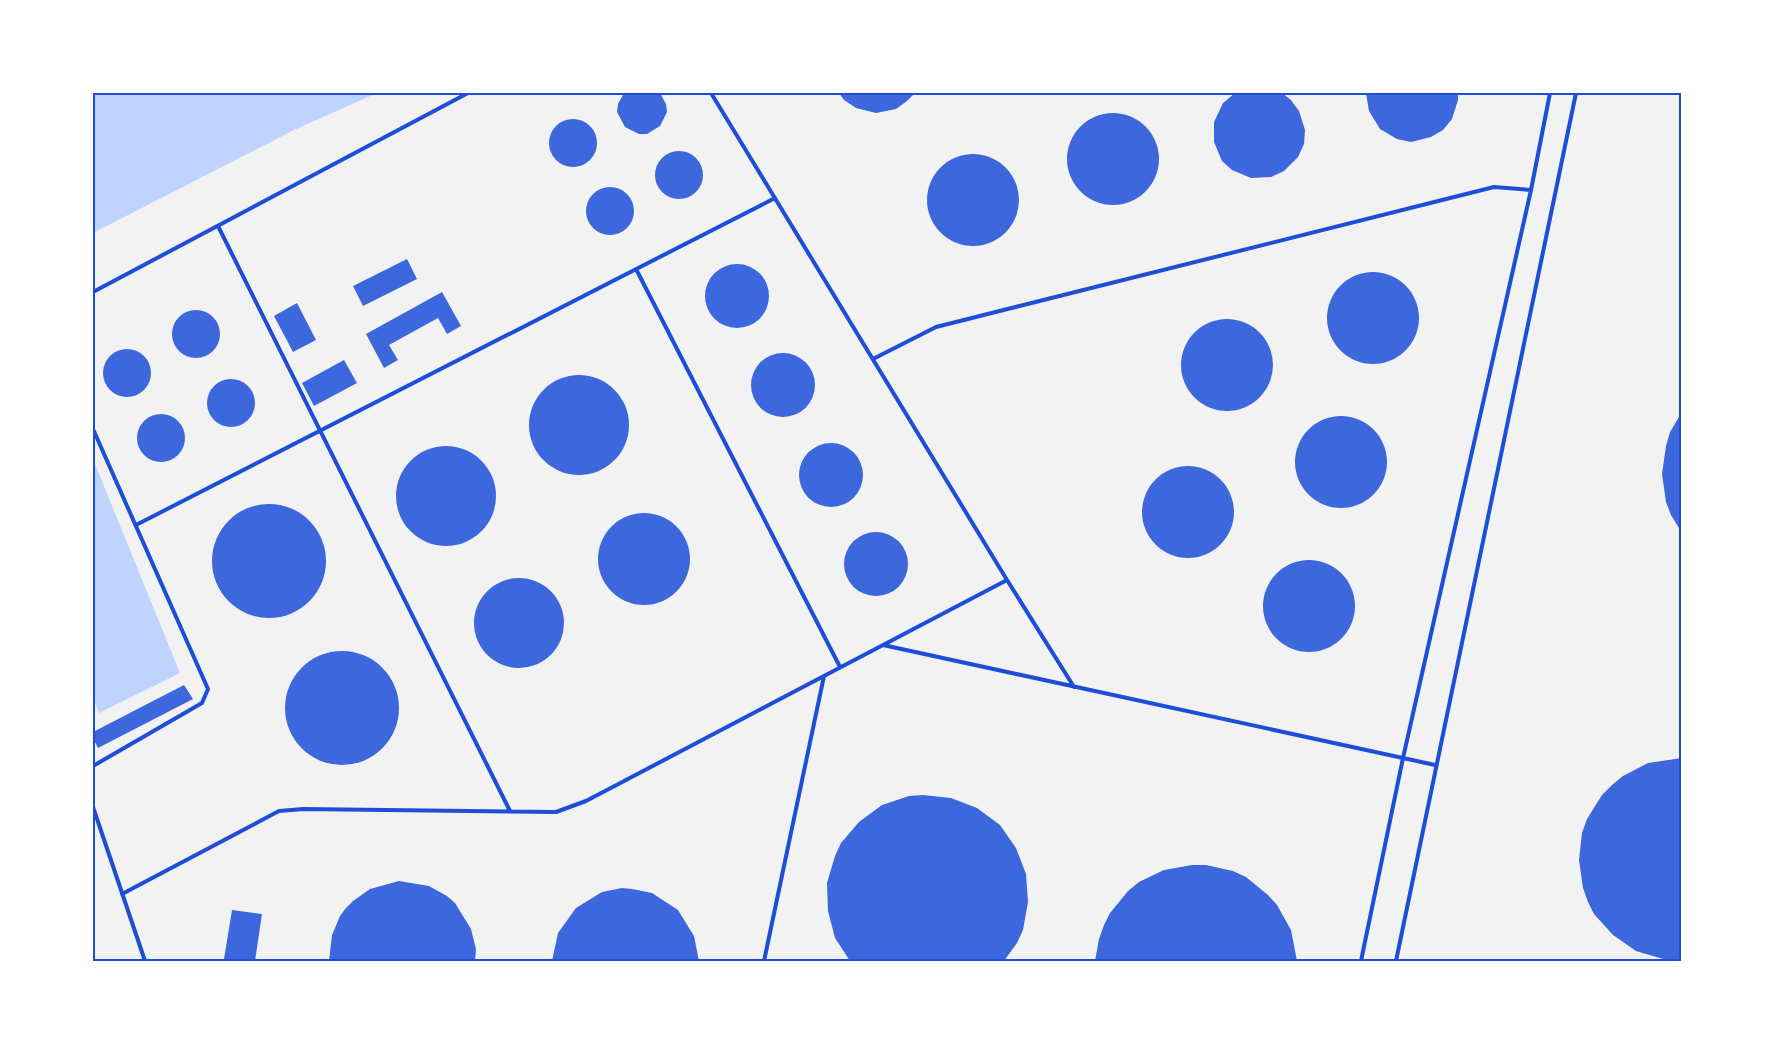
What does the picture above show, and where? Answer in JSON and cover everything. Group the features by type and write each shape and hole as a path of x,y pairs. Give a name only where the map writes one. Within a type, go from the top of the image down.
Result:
{"lane":[{"path":"93,292 468,93"},
{"path":"711,93 1074,687"},
{"path":"1361,961 1403,758 1531,190 1550,93"},
{"path":"1396,961 1576,93"},
{"path":"873,359 936,327 1494,187 1531,190"},
{"path":"136,525 775,198"},
{"path":"218,226 510,811"},
{"path":"636,269 840,668"},
{"path":"93,429 208,689 202,704 93,766"},
{"path":"122,894 279,810 556,812 586,801 1007,580"},
{"path":"883,645 1436,765"},
{"path":"764,961 825,676"},
{"path":"93,807 145,961"}],"water":[{"path":"93,93 377,93 294,130 93,233"},
{"path":"93,459 180,673 99,713 93,698"}],"building":[{"path":"624,93 660,93 666,104 667,112 660,126 647,134 639,134 625,127 617,112 618,104"},
{"path":"839,93 915,93 896,109 876,113 856,108 844,100"},
{"path":"1235,93 1282,93 1299,111 1305,130 1304,144 1298,157 1284,171 1271,177 1251,178 1232,170 1222,161 1214,142 1214,122 1223,103"},
{"path":"1366,93 1458,93 1458,100 1452,119 1443,130 1431,137 1411,142 1397,139 1380,129 1369,111"},
{"path":"1113,113 1131,116 1146,126 1156,141 1159,159 1156,177 1146,192 1131,202 1113,205 1095,202 1080,192 1070,177 1067,159 1070,141 1080,126 1095,116"},
{"path":"568,119 578,119 593,129 597,143 596,152 587,163 578,167 568,167 553,157 549,148 549,138 559,123"},
{"path":"674,151 684,151 699,161 703,175 702,184 693,195 684,199 674,199 659,189 655,180 655,170 665,155"},
{"path":"973,154 991,157 1006,167 1016,182 1019,200 1016,218 1006,233 991,243 973,246 955,243 940,233 930,218 927,200 930,182 940,167 955,157"},
{"path":"605,187 615,187 630,197 634,211 633,220 624,231 615,235 605,235 590,225 586,216 586,206 596,191"},
{"path":"407,259 417,279 363,306 353,286"},
{"path":"731,264 743,264 760,273 767,284 769,296 767,308 760,319 743,328 731,328 719,323 710,314 705,302 705,290 710,278 719,269"},
{"path":"1373,272 1391,275 1406,285 1416,300 1419,318 1416,336 1406,351 1391,361 1373,364 1355,361 1340,351 1330,336 1327,318 1330,300 1340,285 1355,275"},
{"path":"442,292 461,326 447,334 438,318 389,345 398,360 384,368 366,334"},
{"path":"297,303 316,340 293,352 274,316"},
{"path":"191,310 201,310 216,320 220,334 219,343 210,354 201,358 191,358 176,348 172,339 172,329 182,314"},
{"path":"1227,319 1245,322 1260,332 1270,347 1273,365 1270,383 1260,398 1245,408 1227,411 1209,408 1194,398 1184,383 1181,365 1184,347 1194,332 1209,322"},
{"path":"122,349 132,349 147,359 151,373 150,382 141,393 132,397 122,397 107,387 103,378 103,368 113,353"},
{"path":"777,353 789,353 806,362 813,373 815,385 813,397 806,408 789,417 777,417 765,412 756,403 751,391 751,379 756,367 765,358"},
{"path":"344,360 357,383 314,406 302,383"},
{"path":"579,375 598,379 615,389 625,406 629,425 625,444 615,461 598,471 579,475 560,471 543,461 533,444 529,425 533,406 543,389 560,379"},
{"path":"226,379 236,379 251,389 255,403 254,412 245,423 236,427 226,427 211,417 207,408 207,398 217,383"},
{"path":"1682,412 1682,533 1666,502 1662,474 1670,432"},
{"path":"156,414 166,414 181,424 185,438 184,447 175,458 166,462 156,462 141,452 137,443 137,433 147,418"},
{"path":"1341,416 1359,419 1374,429 1384,444 1387,462 1384,480 1374,495 1359,505 1341,508 1323,505 1308,495 1298,480 1295,462 1298,444 1308,429 1323,419"},
{"path":"825,443 837,443 854,452 861,463 863,475 861,487 854,498 837,507 825,507 813,502 804,493 799,481 799,469 804,457 813,448"},
{"path":"446,446 465,450 481,461 492,477 496,496 492,515 481,531 465,542 446,546 427,542 411,531 400,515 396,496 400,477 411,461 427,450"},
{"path":"1188,466 1206,469 1221,479 1231,494 1234,512 1231,530 1221,545 1206,555 1188,558 1170,555 1155,545 1145,530 1142,512 1145,494 1155,479 1170,469"},
{"path":"269,504 291,508 301,513 317,529 322,539 326,561 322,583 317,593 301,609 291,614 269,618 247,614 237,609 221,593 216,583 212,561 216,539 221,529 237,513 247,508"},
{"path":"644,513 662,516 677,526 687,541 690,559 687,577 677,592 662,602 644,605 626,602 611,592 601,577 598,559 601,541 611,526 626,516"},
{"path":"870,532 882,532 899,541 906,552 908,564 906,576 899,587 882,596 870,596 858,591 849,582 844,570 844,558 849,546 858,537"},
{"path":"1309,560 1327,563 1342,573 1352,588 1355,606 1352,624 1342,639 1327,649 1309,652 1291,649 1276,639 1266,624 1263,606 1266,588 1276,573 1291,563"},
{"path":"519,578 536,582 551,591 560,606 564,623 560,640 551,655 536,664 519,668 502,664 487,655 478,640 474,623 478,606 487,591 502,582"},
{"path":"342,651 364,655 374,660 390,676 395,686 399,708 395,730 390,740 374,756 364,761 342,765 320,761 310,756 294,740 289,730 285,708 289,686 294,676 310,660 320,655"},
{"path":"184,685 193,699 98,748 93,732"},
{"path":"1682,758 1682,960 1677,961 1636,951 1613,935 1594,914 1588,902 1583,888 1579,860 1582,833 1587,819 1602,795 1612,785 1623,776 1648,763"},
{"path":"909,796 951,798 977,808 1000,825 1016,848 1026,874 1028,902 1023,930 1004,961 850,961 835,938 828,911 827,883 841,843 859,822 882,805"},
{"path":"1206,865 1233,871 1246,877 1268,895 1277,905 1291,930 1297,961 1095,961 1104,925 1110,913 1128,891 1139,882 1164,870"},
{"path":"399,881 429,886 455,903 471,929 476,949 475,961 329,961 332,935 346,908 370,889"},
{"path":"622,888 652,893 678,910 694,936 699,961 552,961 558,933 576,908 602,892"},
{"path":"232,910 262,914 255,961 224,959"}]}
